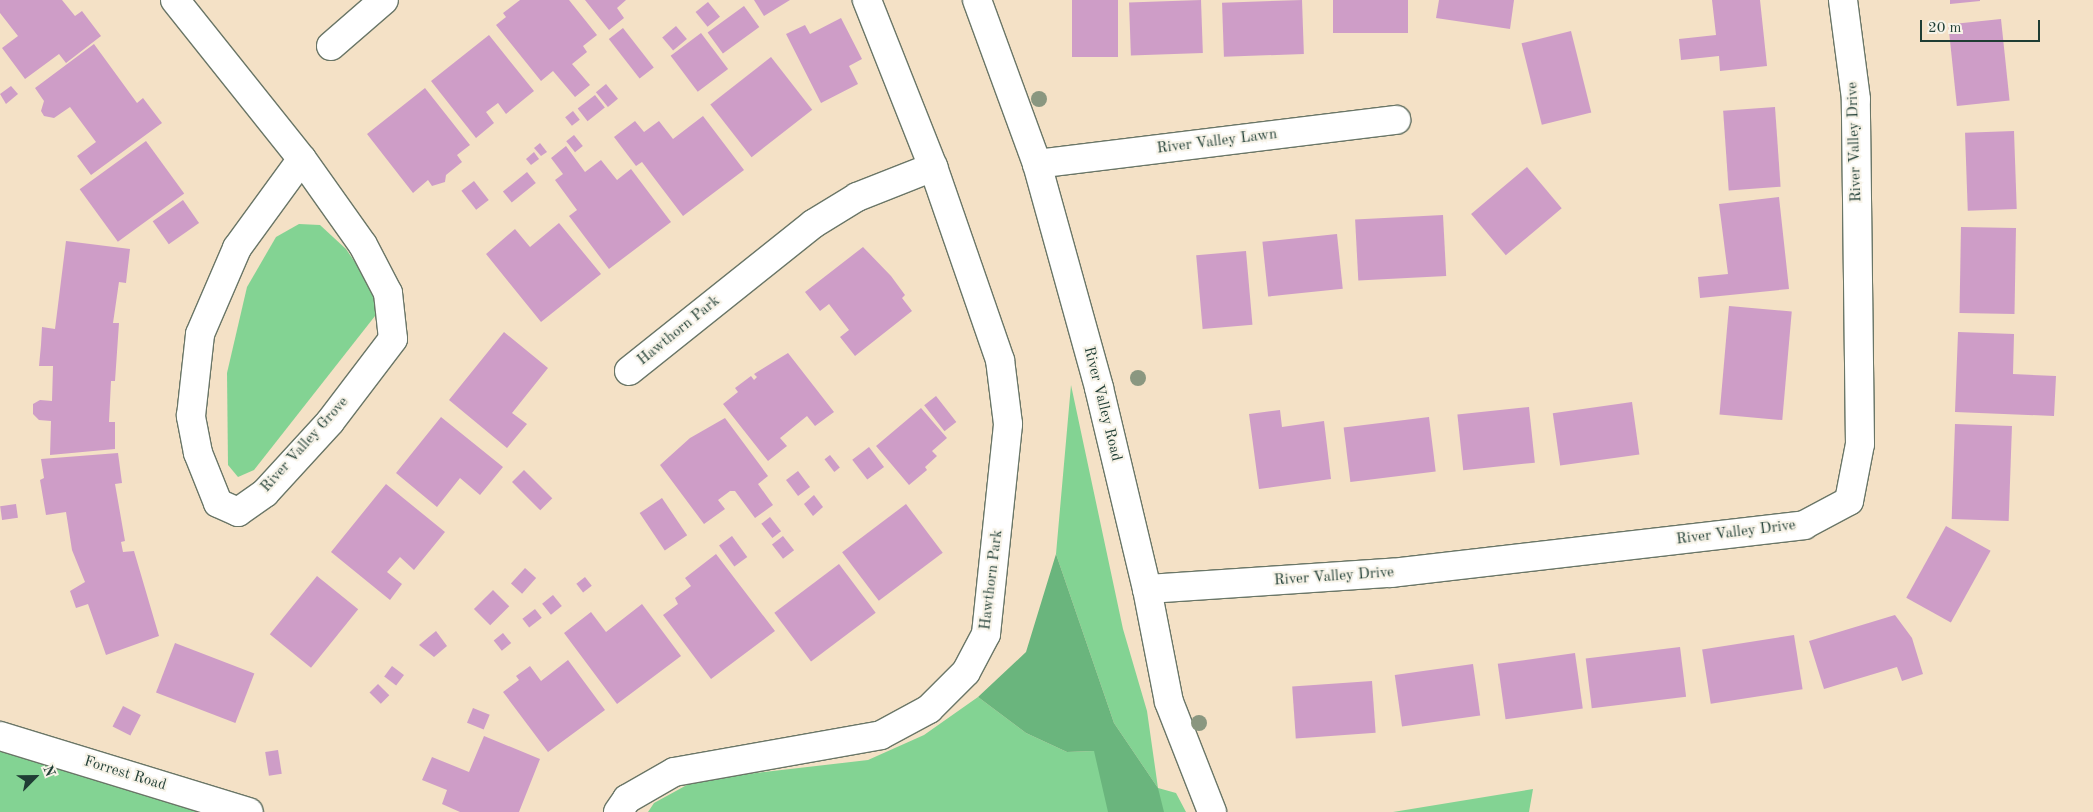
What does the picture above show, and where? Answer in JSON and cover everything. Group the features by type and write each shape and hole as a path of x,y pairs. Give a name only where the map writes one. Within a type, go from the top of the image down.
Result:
{"street":[{"name":"River Valley Grove","path":"175,0 302,159 363,245 388,294 393,339 330,422 265,493 238,512 218,503 198,453 190,416 200,334 238,248 302,159"},
{"path":"331,46 384,0"},
{"name":"Hawthorn Park","path":"618,812 627,799 674,772 881,735 929,709 966,672 986,634 1008,424 1000,360 933,167 867,0"},
{"name":"River Valley Road","path":"977,0 1037,164 1099,388 1147,589 1169,702 1212,812"},
{"name":"River Valley Drive","path":"1147,589 1391,574 1804,525 1850,502 1860,444 1856,99 1843,0"},
{"name":"River Valley Lawn","path":"1037,164 1396,120"},
{"name":"Hawthorn Park","path":"629,371 812,224 857,197 933,167"},
{"name":"Forrest Road","path":"0,736 249,812"}],"green space":[{"path":"299,224 320,225 346,249 378,296 375,316 254,470 238,477 228,465 227,373 247,287 276,237"},
{"path":"1071,385 1123,629 1147,711 1158,788 1114,723 1056,554"},
{"path":"1056,554 1114,723 1158,788 1164,812 1108,812 1094,751 1067,752 1026,733 978,697 1026,652"},
{"path":"978,697 1026,733 1067,752 1094,751 1158,788 1176,793 1186,812 648,812 654,803 696,780 868,760 924,735"},
{"path":"0,736 249,812 0,812"},
{"path":"1533,789 1529,812 1393,812"}],"building":[{"path":"0,0 62,0 75,16 82,11 101,36 66,63 59,54 25,79 2,48 18,36 0,13"},
{"path":"520,0 569,0 597,35 583,46 587,52 572,64 590,85 575,97 553,71 541,81 496,25 506,17 503,13"},
{"path":"585,0 626,0 617,8 624,18 609,30"},
{"path":"754,0 790,0 764,16"},
{"path":"1072,0 1118,0 1118,57 1072,57"},
{"path":"1201,0 1203,53 1131,55 1129,3"},
{"path":"1302,0 1304,54 1224,57 1222,3"},
{"path":"1333,0 1408,0 1408,33 1333,33"},
{"path":"1439,0 1514,0 1510,29 1436,18"},
{"path":"1712,0 1760,0 1767,66 1720,71 1719,56 1681,60 1679,39 1716,35"},
{"path":"1950,0 1980,0 1980,1 1950,4"},
{"path":"708,2 720,17 708,27 696,12"},
{"path":"744,6 759,27 723,53 708,32"},
{"path":"841,18 862,59 849,66 858,84 821,103 786,34 805,25 810,34"},
{"path":"2001,19 2010,101 1957,106 1948,25"},
{"path":"676,26 687,39 673,51 662,38"},
{"path":"623,28 654,67 640,78 609,39"},
{"path":"1571,31 1591,113 1542,125 1522,43"},
{"path":"701,33 728,69 698,92 671,56"},
{"path":"489,35 534,91 506,114 498,103 486,112 494,123 476,138 431,81"},
{"path":"94,44 137,103 143,98 162,123 91,175 77,156 96,142 70,107 54,118 44,116 41,111 44,101 35,88"},
{"path":"771,57 812,110 752,157 710,104"},
{"path":"606,84 618,99 608,107 596,92"},
{"path":"11,86 18,94 6,104 0,94"},
{"path":"425,88 470,145 457,155 462,162 446,175 445,182 432,186 428,180 413,193 367,134"},
{"path":"595,95 605,108 588,121 578,109"},
{"path":"1775,107 1781,187 1729,190 1723,111"},
{"path":"573,111 580,120 572,126 565,117"},
{"path":"703,116 744,170 683,216 642,162 636,166 614,137 635,121 644,132 659,121 673,139"},
{"path":"2014,131 2017,209 1968,211 1965,133"},
{"path":"574,135 583,146 575,152 566,141"},
{"path":"146,141 184,194 118,242 80,189"},
{"path":"540,143 547,152 541,156 534,148"},
{"path":"566,146 585,172 601,160 617,180 631,169 671,222 609,269 569,216 577,210 555,180 563,174 551,158"},
{"path":"534,152 539,159 531,165 526,159"},
{"path":"1527,167 1562,208 1506,255 1471,214"},
{"path":"527,172 536,183 512,202 503,192"},
{"path":"474,181 489,200 476,210 461,191"},
{"path":"1779,197 1789,289 1700,298 1698,277 1728,274 1719,204"},
{"path":"183,200 199,223 169,244 153,221"},
{"path":"1443,215 1446,276 1358,281 1355,220"},
{"path":"559,223 601,274 541,322 486,254 515,229 530,247"},
{"path":"1961,227 2016,228 2014,314 1959,313"},
{"path":"1337,234 1343,289 1268,297 1262,242"},
{"path":"66,241 130,249 126,283 119,282 113,323 119,323 115,381 111,381 109,422 115,422 115,449 50,455 51,421 39,420 33,414 33,404 40,400 52,401 53,366 39,366 42,327 55,329"},
{"path":"863,247 891,276 905,295 902,298 912,311 855,356 840,337 849,330 829,304 820,311 805,292"},
{"path":"1246,251 1252,325 1203,329 1196,255"},
{"path":"1729,306 1792,311 1782,420 1720,415"},
{"path":"504,332 548,368 512,413 527,424 507,448 449,400"},
{"path":"1958,332 2014,334 2013,374 2056,376 2054,416 1955,412"},
{"path":"788,353 834,412 815,426 807,416 780,438 787,446 768,461 723,404 738,392 735,388 751,376 754,380 757,377 754,374"},
{"path":"936,396 956,422 944,431 924,405"},
{"path":"1632,402 1639,454 1560,466 1553,413"},
{"path":"1529,407 1535,463 1463,470 1457,415"},
{"path":"921,408 947,438 932,451 937,456 925,467 927,470 909,485 876,446"},
{"path":"1280,410 1282,427 1324,421 1331,479 1259,489 1249,414"},
{"path":"441,417 503,467 480,495 460,478 437,507 396,473"},
{"path":"1429,417 1436,472 1350,482 1344,427"},
{"path":"725,418 768,476 758,484 773,505 755,518 735,491 730,491 718,500 725,509 704,524 660,465 690,438"},
{"path":"1955,424 2012,426 2009,521 1952,519"},
{"path":"869,447 884,467 867,480 852,460"},
{"path":"118,453 122,483 115,484 125,541 121,542 123,552 134,551 159,636 106,655 88,604 76,608 70,591 85,582 72,550 66,512 46,515 40,480 44,478 41,459"},
{"path":"830,455 840,468 834,472 824,459"},
{"path":"524,470 552,498 540,510 512,482"},
{"path":"798,471 810,487 798,496 786,480"},
{"path":"386,484 445,532 414,570 400,557 387,572 402,584 390,600 331,552"},
{"path":"814,495 823,507 813,516 804,504"},
{"path":"662,498 687,535 665,550 640,513"},
{"path":"16,504 18,518 2,520 0,506"},
{"path":"906,504 943,553 879,601 842,552"},
{"path":"770,517 781,531 772,538 761,524"},
{"path":"1946,526 1991,551 1951,622 1906,598"},
{"path":"732,536 747,557 734,566 719,545"},
{"path":"783,536 794,550 783,559 772,545"},
{"path":"716,554 775,631 711,679 663,615 678,604 675,598 691,586 685,578"},
{"path":"839,564 876,613 811,661 774,613"},
{"path":"525,568 536,578 522,594 511,584"},
{"path":"317,576 358,609 311,668 270,634"},
{"path":"585,577 592,586 583,592 576,584"},
{"path":"493,590 509,606 490,625 474,609"},
{"path":"553,595 562,606 551,615 542,604"},
{"path":"642,604 681,656 617,704 564,633 591,612 606,632"},
{"path":"535,609 542,618 529,628 522,619"},
{"path":"1895,615 1912,638 1923,674 1902,681 1897,667 1824,689 1809,641"},
{"path":"436,631 447,646 434,657 419,645"},
{"path":"503,633 511,643 502,651 494,641"},
{"path":"1794,635 1803,689 1711,704 1702,650"},
{"path":"175,643 254,673 235,723 156,692"},
{"path":"1680,647 1686,697 1592,708 1586,659"},
{"path":"1575,653 1583,708 1506,719 1498,664"},
{"path":"568,660 605,710 548,752 503,692 519,680 516,676 530,666 541,681"},
{"path":"1473,664 1480,715 1402,726 1395,675"},
{"path":"392,666 404,675 396,685 384,676"},
{"path":"1372,681 1376,733 1296,738 1292,687"},
{"path":"378,684 389,695 381,704 370,692"},
{"path":"123,706 141,715 130,736 113,726"},
{"path":"473,708 490,715 484,730 467,723"},
{"path":"484,736 540,759 519,812 460,812 442,804 447,790 422,780 432,757 469,772"},
{"path":"278,750 282,774 269,776 265,752"}]}
